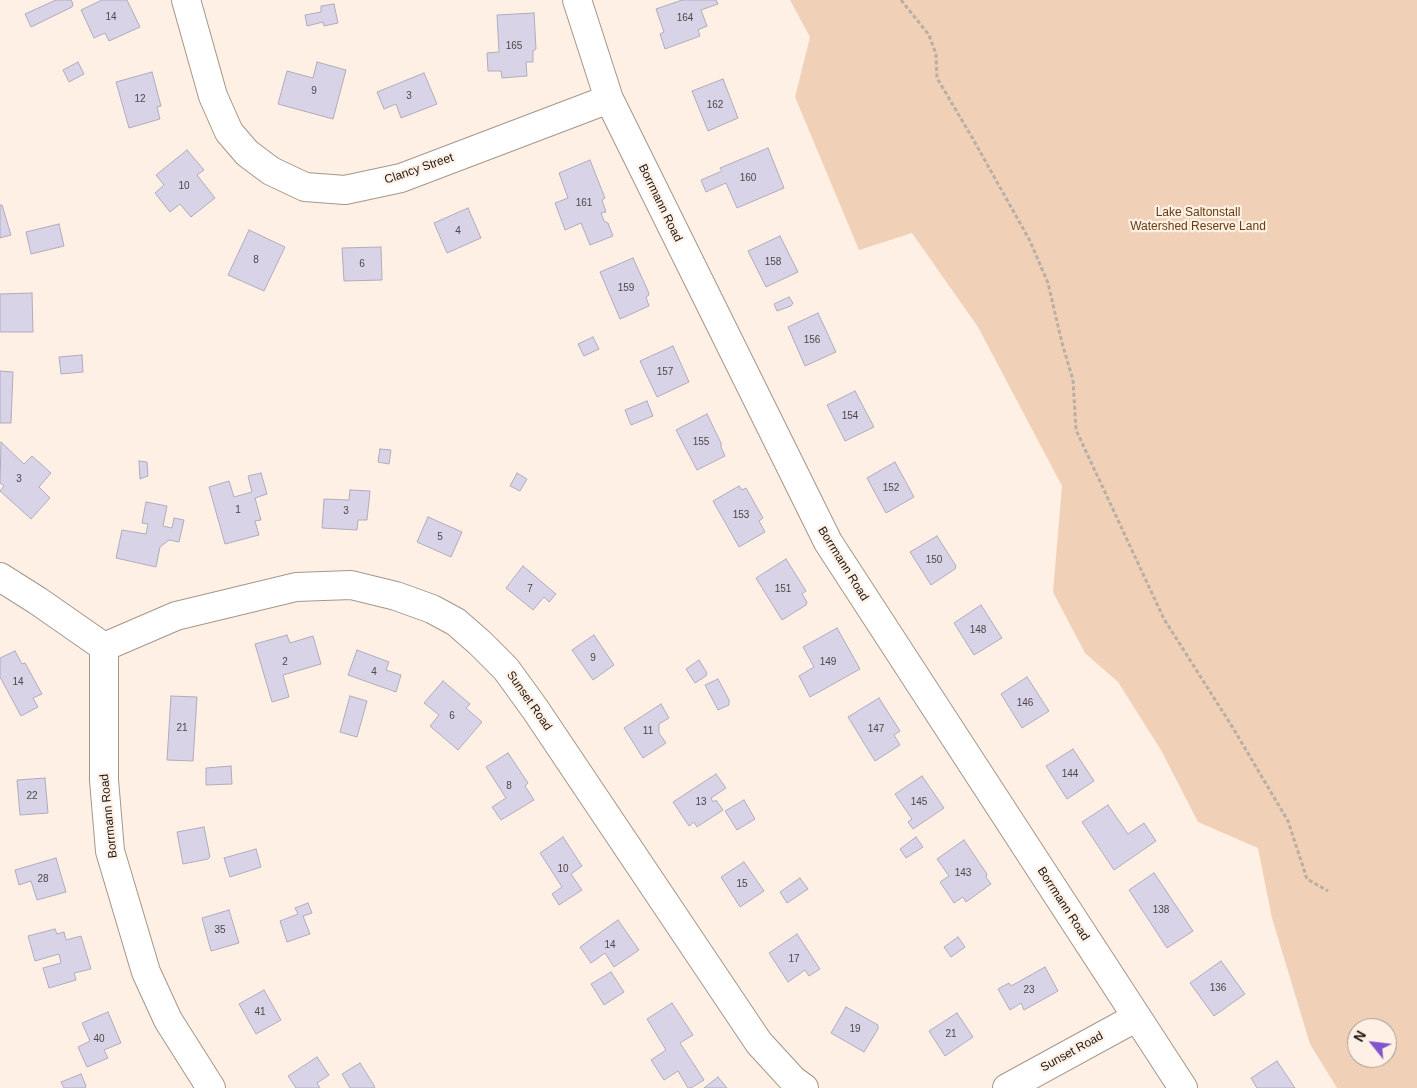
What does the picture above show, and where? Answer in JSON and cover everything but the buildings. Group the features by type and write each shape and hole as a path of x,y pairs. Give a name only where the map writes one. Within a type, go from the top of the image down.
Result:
{"street":[{"name":"Clancy Street","path":"186,0 213,96 229,132 247,153 271,171 305,187 345,190 401,178 609,100"},
{"name":"Borrmann Road","path":"577,0 609,100 828,542 1183,1088"},
{"path":"0,577 104,647"},
{"name":"Sunset Road","path":"104,647 176,616 296,587 351,585 396,596 432,608 456,622 506,669 535,709 759,1043 793,1080 804,1088"},
{"name":"Borrmann Road","path":"104,647 104,780 110,851 146,972 168,1020 211,1088"},
{"name":"Sunset Road","path":"1006,1088 1137,1017"}],"path":[{"path":"901,0 929,36 936,54 938,78 1030,241 1048,283 1073,380 1076,430 1164,619 1233,728 1288,821 1307,879 1328,891"}],"green space":[{"name":"Lake Saltonstall Watershed Reserve Land","path":"790,0 1417,0 1417,1088 1337,1088 1310,1044 1272,918 1258,848 1198,822 1161,750 1118,682 1085,653 1053,592 1062,486 978,327 912,233 859,250 795,97 810,37"}]}
